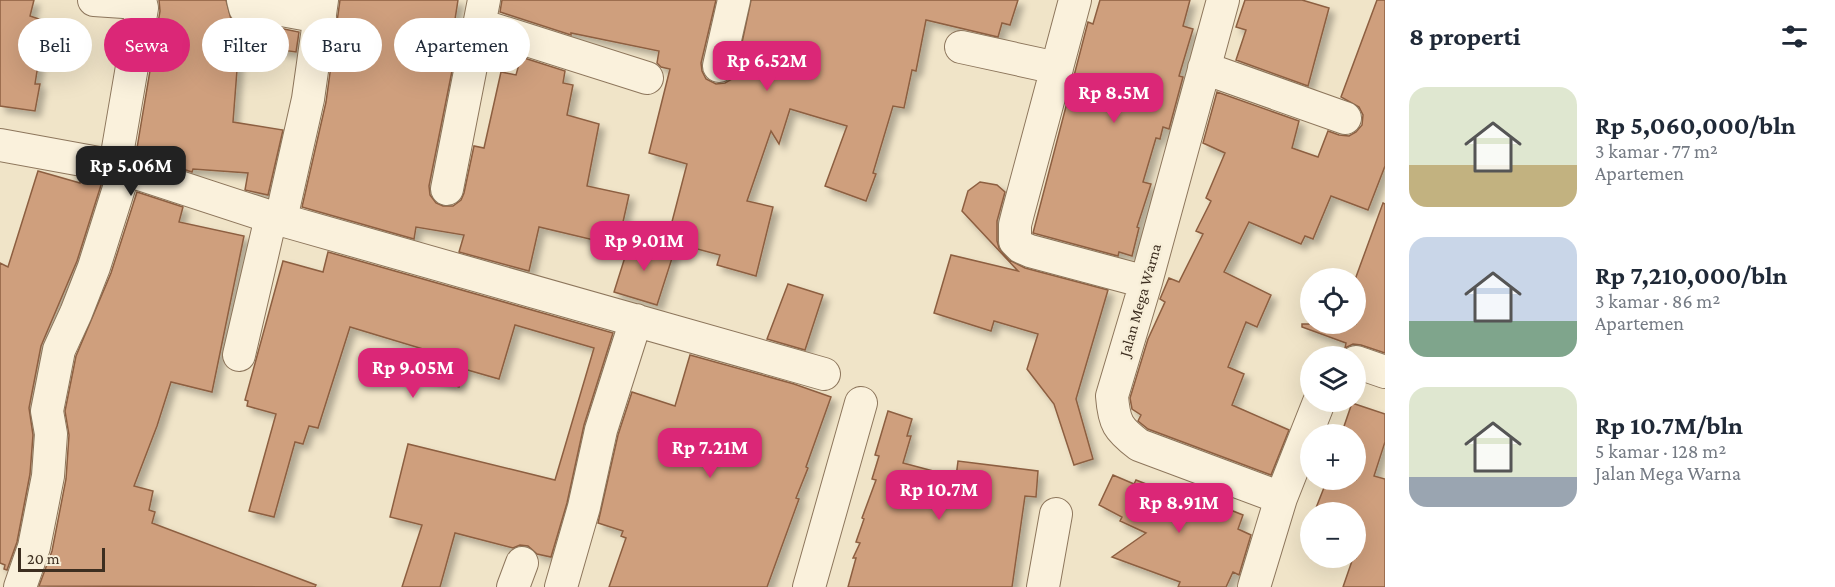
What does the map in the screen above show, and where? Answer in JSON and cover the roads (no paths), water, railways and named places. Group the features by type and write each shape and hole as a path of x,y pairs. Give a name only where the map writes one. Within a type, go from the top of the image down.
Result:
{"street":[{"path":"20,587 34,547 48,476 51,434 47,411 59,350 94,267 120,168 142,2 94,0"},
{"path":"238,355 308,99 321,9 245,8 243,0"},
{"path":"719,66 734,0"},
{"path":"1075,0 1017,213 1016,241 1021,247 1030,251 1146,282"},
{"name":"Jalan Mega Warna","path":"1223,0 1146,282 1112,396 1117,423 1122,432 1139,445 1281,498"},
{"path":"447,189 482,13 647,78"},
{"path":"961,47 1057,68"},
{"path":"1204,68 1345,118"},
{"path":"0,145 120,168 276,218 825,374"},
{"path":"561,587 584,507 601,430 636,320"},
{"path":"1366,365 1385,372"},
{"path":"809,587 861,403"},
{"path":"1254,587 1281,498 1315,412"},
{"path":"1043,587 1056,514"},
{"path":"0,584 7,587"}]}
